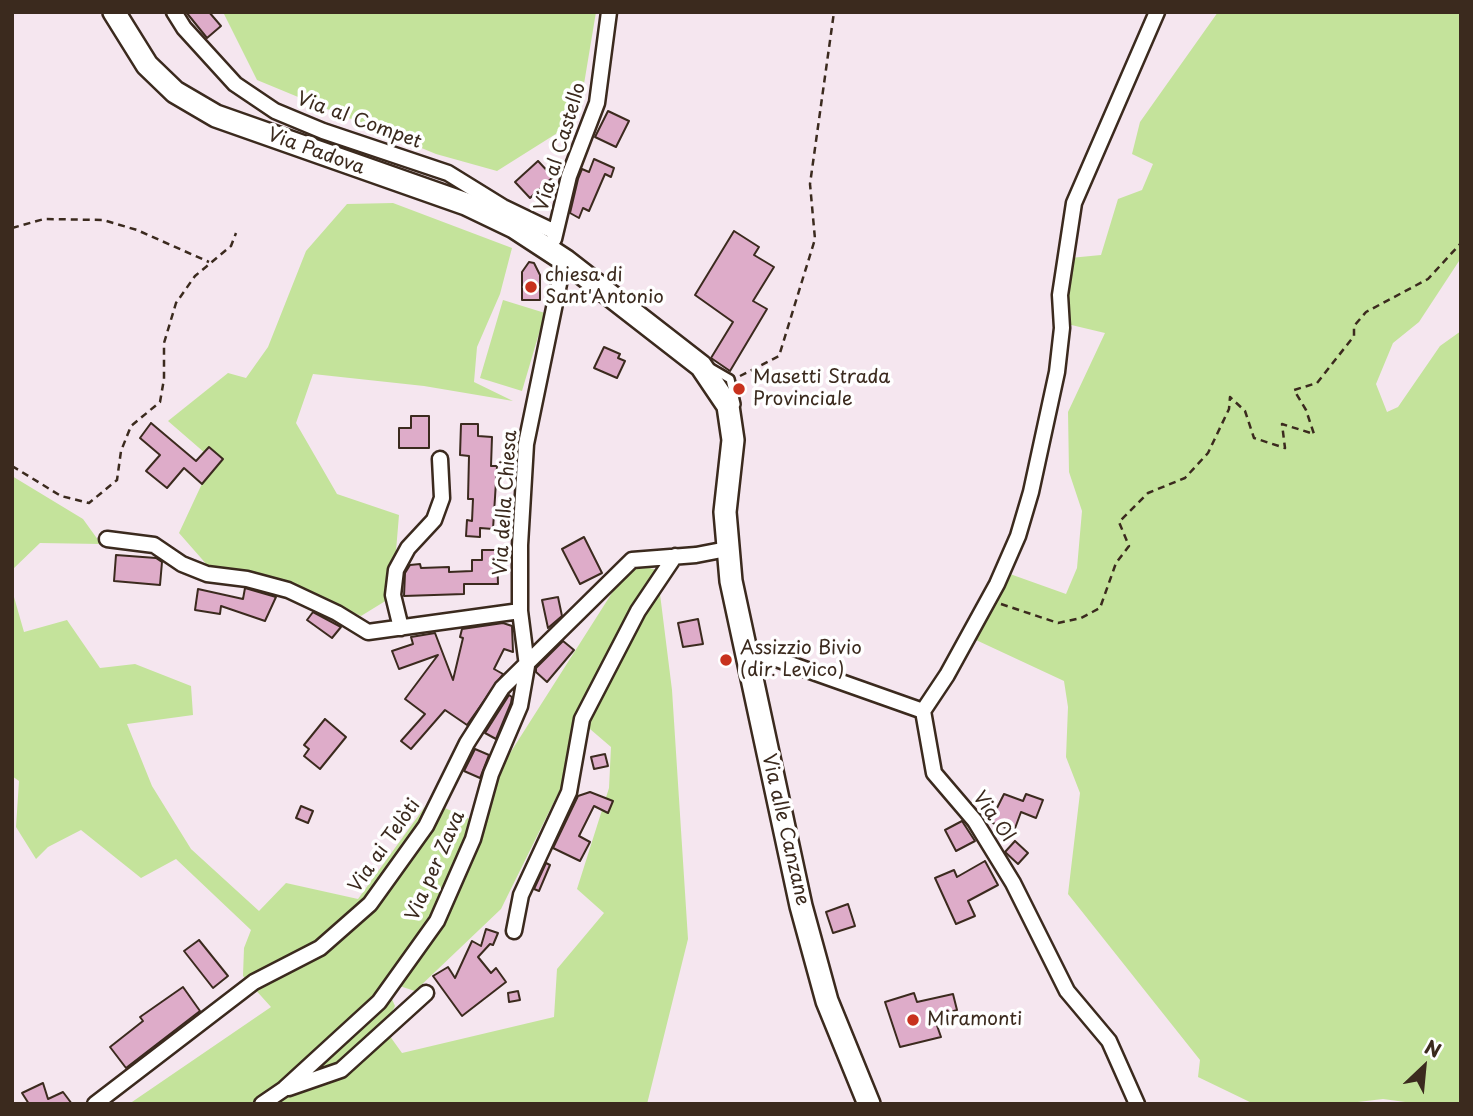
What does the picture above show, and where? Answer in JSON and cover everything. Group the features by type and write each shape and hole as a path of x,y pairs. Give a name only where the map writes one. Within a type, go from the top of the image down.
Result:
{"main road":[{"name":"Via Padova","path":"114,12 147,65 175,92 216,116 466,204 557,248 701,366"},
{"name":"Via alle Canzane","path":"701,366 728,406 733,440 725,512 727,549 746,651 802,905 827,1001 869,1104"}],"street":[{"name":"Via al Compet","path":"174,12 184,28 235,84 275,111 323,131 448,173 503,207 557,248"},
{"name":"Via al Castello","path":"557,248 569,176 597,103 608,12"},
{"path":"746,651 762,654 923,711 947,675 988,600 1018,536 1046,428 1061,339 1060,295 1074,203 1157,12"},
{"name":"Via della Chiesa","path":"527,667 520,611 520,545 526,444 560,279 557,248"},
{"path":"401,628 393,595 396,570 408,548 434,520 442,498 440,459"},
{"path":"107,539 155,545 182,564 207,574 247,579 288,590 337,613 368,632 520,611"},
{"name":"Via ai Telòti","path":"94,1104 254,982 320,948 370,904 426,826 467,743 502,688 527,667 632,560 727,549"},
{"path":"514,931 522,895 569,792 582,719 638,611 675,556"},
{"name":"Via per Zava","path":"262,1104 284,1089 379,1002 437,921 473,839 491,774 520,706 527,667"},
{"name":"Via Ol","path":"923,711 934,773 975,821 1013,883 1067,991 1109,1041 1137,1104"},
{"path":"284,1089 341,1070 426,993"}],"lane":[{"path":"701,366 730,379 738,413 733,440"}],"path":[{"path":"730,379 755,371 779,356 815,239 810,184 834,12"},
{"path":"12,228 44,219 103,220 137,230 211,262"},
{"path":"12,466 61,496 89,503 117,480 121,451 131,426 160,402 164,379 164,343 176,303 183,289 232,246 236,233"},
{"path":"988,600 1058,623 1081,618 1100,608 1116,563 1129,546 1119,522 1148,493 1185,478 1208,453 1230,409 1230,397 1245,411 1254,438 1285,448 1282,424 1314,434 1306,410 1294,390 1317,383 1354,336 1354,326 1366,312 1428,279 1461,243"}],"green space":[{"path":"223,12 596,12 578,120 497,171 436,154 257,80"},
{"path":"1218,12 1461,12 1461,258 1419,322 1393,343 1376,384 1387,412 1398,407 1440,346 1461,331 1461,1104 1420,1104 1383,1099 1341,1104 1254,1104 1198,1077 1200,1060 1068,894 1080,793 1066,757 1068,707 1064,681 976,640 1010,574 1066,594 1077,568 1082,511 1069,472 1068,412 1105,333 1063,323 1070,258 1101,255 1118,199 1142,190 1153,164 1132,154 1140,122"},
{"path":"393,203 512,248 500,294 477,347 474,382 513,401 424,386 313,374 296,423 337,494 399,515 395,563 387,600 361,616 293,586 208,566 179,533 213,460 168,421 228,373 246,378 268,347 306,251 347,204"},
{"path":"503,300 545,313 522,391 480,378"},
{"path":"12,476 83,519 101,544 40,543 12,570"},
{"path":"631,563 657,570 672,690 688,939 647,1104 129,1104 271,1007 243,976 244,948 251,930 176,859 141,878 81,830 48,847 36,859 16,827 19,781 12,776 12,590 24,632 67,620 100,668 135,664 191,686 193,715 127,724 152,786 191,849 259,911 286,883 358,899 429,801 481,824 491,783","holes":["590,729 611,747 609,788 577,889 604,913 557,969 554,1017 402,1053 384,1028 395,1006 384,981 415,991 501,909"]}],"building":[{"path":"186,12 209,12 221,26 207,38"},
{"path":"608,111 629,121 616,147 595,137"},
{"path":"594,159 614,168 611,177 605,174 589,211 583,208 579,218 570,213 578,179 582,169 589,172"},
{"path":"538,161 553,177 530,198 515,182"},
{"path":"734,231 759,247 754,255 774,267 753,301 767,309 730,371 711,358 733,322 695,295"},
{"name":"chiesa di Sant'Antonio","path":"529,262 534,263 540,275 540,300 522,300 522,272"},
{"path":"604,347 620,354 618,358 625,361 617,378 594,368"},
{"path":"411,416 429,416 429,448 399,448 399,428 411,428"},
{"path":"151,423 196,461 209,447 223,459 202,484 184,468 167,488 146,471 160,455 140,438"},
{"path":"461,424 478,424 478,436 492,437 491,466 497,466 493,529 480,528 480,537 466,536 467,520 472,521 473,499 468,499 469,456 460,455"},
{"path":"584,537 602,573 580,584 562,549"},
{"path":"482,550 497,550 498,584 464,584 464,594 404,596 405,573 410,565 420,564 421,568 449,567 449,572 472,571 472,560 482,560"},
{"path":"116,555 156,558 162,562 160,585 114,581"},
{"path":"245,588 276,597 265,621 221,606 220,614 195,610 198,589 243,599"},
{"path":"558,597 562,616 548,628 542,600"},
{"path":"313,612 341,627 332,638 307,620"},
{"path":"698,619 703,644 683,647 678,623"},
{"path":"503,623 512,626 513,652 504,649 494,669 503,674 467,725 445,710 411,749 401,741 425,714 405,699 438,655 399,669 392,651 413,644 411,637 435,633 453,680 463,638 460,637 462,629"},
{"path":"563,641 574,650 547,682 536,672 536,668"},
{"path":"509,695 512,697 511,703 496,739 485,733"},
{"path":"325,719 346,737 320,769 304,756 309,749 304,745"},
{"path":"475,749 489,755 480,778 464,771"},
{"path":"605,754 608,766 594,769 591,757"},
{"path":"590,792 613,801 608,813 594,806 579,836 590,842 580,861 553,848 578,796"},
{"path":"1004,794 1023,801 1026,794 1043,800 1036,818 1021,812 1014,831 990,822"},
{"path":"301,806 313,811 308,823 296,818"},
{"path":"962,821 975,841 956,851 945,830"},
{"path":"1015,841 1028,853 1018,864 1005,852"},
{"path":"985,861 998,885 968,901 975,916 956,924 935,878 954,870 957,877"},
{"path":"546,863 550,865 539,891 534,889"},
{"path":"848,904 855,926 833,933 826,912"},
{"path":"486,929 498,933 493,945 490,944 478,957 491,973 496,968 506,982 462,1016 433,976 448,967 455,978 472,941 481,946"},
{"path":"199,940 228,976 213,988 184,951"},
{"path":"183,987 200,1011 126,1068 110,1047 143,1021 140,1017"},
{"path":"518,991 520,1000 509,1002 508,993"},
{"name":"Miramonti","path":"914,993 917,1002 953,994 957,1010 934,1017 941,1037 900,1047 885,1002"},
{"path":"43,1083 48,1099 63,1092 72,1104 29,1104 22,1093"}],"place":[{"name":"chiesa di Sant'Antonio","path":"531,287"},
{"name":"Masetti Strada Provinciale","path":"739,389"},
{"name":"Assizzio Bivio (dir. Levico)","path":"726,660"},
{"name":"Miramonti","path":"913,1020"}]}
